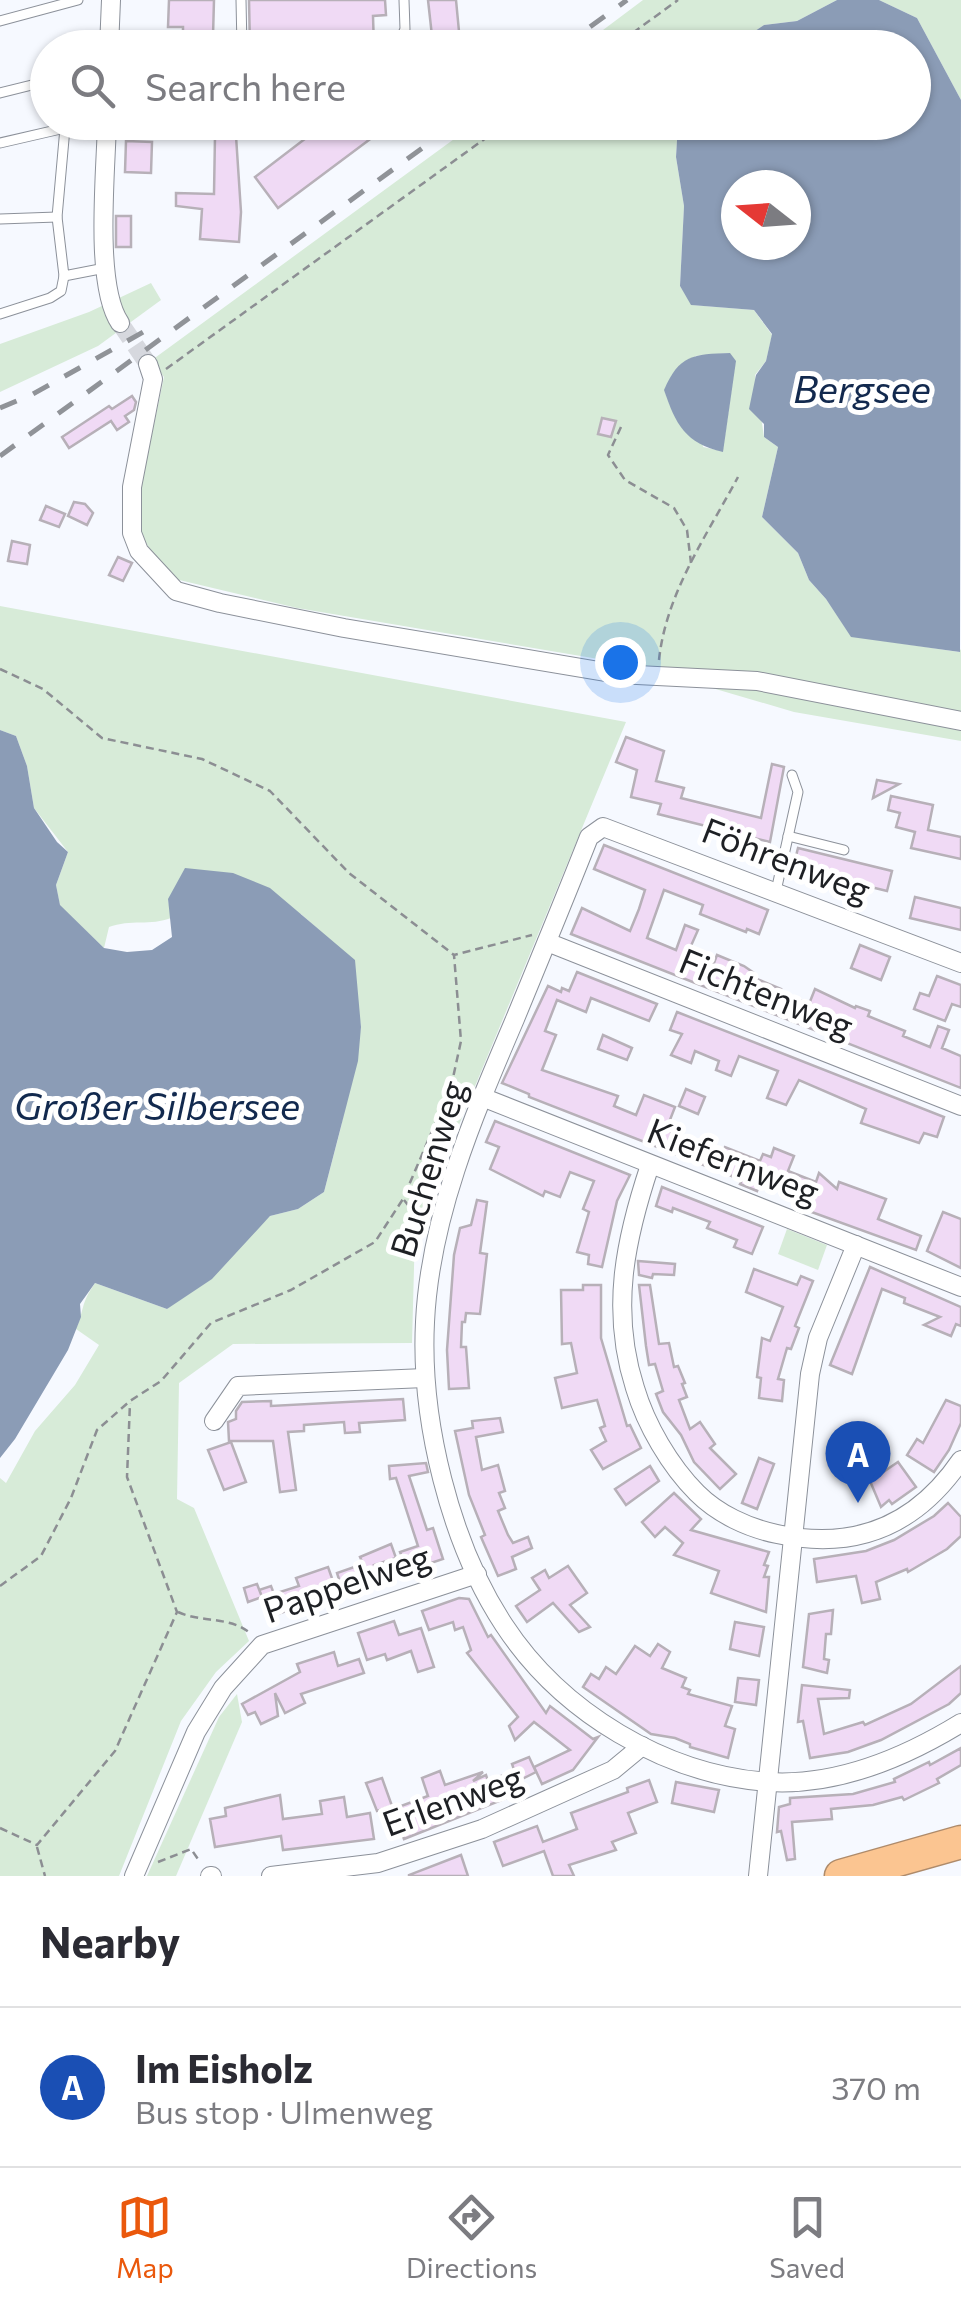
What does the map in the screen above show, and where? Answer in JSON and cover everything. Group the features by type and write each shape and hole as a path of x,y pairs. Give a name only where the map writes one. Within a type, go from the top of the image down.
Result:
{"highway":[{"path":"841,1876 961,1842"},
{"path":"872,1876 961,1862"}],"street":[{"path":"110,30 111,0"},
{"path":"107,140 104,268 110,308 120,323"},
{"path":"150,371 132,487 132,533 139,552 176,591 344,628 617,674 757,681 961,721"},
{"name":"Föhrenweg","path":"589,837 603,827 961,963"},
{"name":"Buchenweg","path":"589,837 482,1097 437,1237 425,1322 426,1378 437,1454 453,1515 477,1574 506,1628 539,1668 605,1725 673,1761 770,1782 819,1779 906,1754 961,1723"},
{"name":"Fichtenweg","path":"547,942 961,1106"},
{"name":"Kiefernweg","path":"482,1097 961,1287"},
{"path":"650,1165 629,1226 622,1302 635,1388 671,1460 698,1493 730,1517 762,1531 830,1542 865,1536 892,1523 945,1483 961,1460"},
{"path":"758,1876 810,1374 818,1338 856,1246"},
{"path":"214,1421 238,1386 426,1378"},
{"name":"Pappelweg","path":"138,1869 196,1732 223,1688 262,1645 477,1574"},
{"name":"Erlenweg","path":"271,1876 378,1863 466,1835 613,1770 642,1746"}],"lane":[{"path":"0,20 78,0"},
{"path":"240,0 241,30"},
{"path":"404,0 404,30"},
{"path":"0,93 30,85"},
{"path":"0,143 30,136"},
{"path":"0,314 50,298 61,290 64,276 57,217 64,140"},
{"path":"0,219 57,217"},
{"path":"64,276 104,268"},
{"path":"776,891 798,792 792,775"},
{"path":"788,836 844,850"}],"path":[{"path":"637,30 678,0"},
{"path":"150,371 482,140"},
{"path":"620,427 608,455 625,480 674,508 686,530 691,564"},
{"path":"657,676 661,640 679,584 738,477"},
{"path":"0,669 43,688 102,738 202,759 270,791 349,873 454,955 461,1042 451,1087 403,1199 375,1242 291,1290 211,1323 161,1380 97,1430 71,1498 41,1556 0,1586"},
{"path":"454,955 530,935 547,942"},
{"path":"403,1199 437,1237"},
{"path":"37,1846 115,1751 177,1612 128,1477 130,1401"},
{"path":"177,1612 196,1620 239,1624 262,1645"},
{"path":"0,1828 37,1846 45,1876"},
{"path":"138,1869 164,1863 191,1849 211,1876"}],"green space":[{"path":"643,0 837,0 797,21 764,25 756,30 603,30"},
{"path":"879,0 961,0 961,100 931,44 931,30 923,30 917,18"},
{"path":"453,140 677,140 684,206 680,286 692,305 754,310 772,335 766,361 755,375 764,437 778,447 762,517 798,553 809,580 851,636 959,652 961,649 961,741 794,712 634,665 297,608 175,579 142,535 139,495 164,377 152,360","holes":["730,353 729,403 722,451 703,447 695,356"]},
{"path":"151,283 161,300 98,346 0,392 0,344 89,312"},
{"path":"0,606 626,722 415,1231 412,1343 233,1344 179,1383 177,1499 194,1508 249,1641 216,1672 181,1721 119,1876 0,1876 0,1478 6,1483 35,1431 75,1385 99,1345 76,1329 95,1283 167,1309 270,1216 298,1209 324,1192 361,1027 357,1003 320,931 301,914 168,899 171,918 109,927 104,948 60,906 56,885 68,852 34,808 27,766 16,736 0,730"},
{"path":"787,1229 827,1245 818,1270 778,1254"},
{"path":"237,1694 242,1722 176,1876 147,1876 219,1717"}],"water":[{"name":"Bergsee","path":"837,0 879,0 917,18 923,30 756,30 764,25 797,21"},
{"name":"Bergsee","path":"931,44 961,100 960,652 851,637 809,580 798,553 762,517 778,447 764,437 764,424 749,409 756,375 766,361 772,334 754,310 691,305 680,286 684,206 677,140 931,140"},
{"path":"730,353 736,361 723,452 699,443 684,431 664,390 675,370 689,359"},
{"name":"Großer Silbersee","path":"0,730 16,736 27,766 34,808 68,852 56,885 60,905 104,948 127,952 152,950 172,937 168,899 185,868 233,873 270,888 355,960 361,1027 358,1061 324,1192 298,1209 270,1216 212,1279 167,1309 95,1283 80,1304 81,1317 68,1350 0,1458"}],"building":[{"path":"169,0 214,0 213,30 168,27"},
{"path":"249,0 385,0 386,15 373,16 373,30 250,30"},
{"path":"428,0 456,0 459,30 431,30"},
{"path":"215,140 236,140 239,242 200,239 202,209 176,206 176,193 214,194"},
{"path":"303,140 369,140 278,208 255,177"},
{"path":"126,141 152,142 151,173 125,172"},
{"path":"116,216 131,216 131,247 116,247"},
{"path":"132,396 136,402 134,410 125,416 129,422 117,430 111,421 69,448 62,437"},
{"path":"602,418 616,421 611,437 598,434"},
{"path":"74,502 85,504 93,513 87,525 68,516"},
{"path":"46,506 65,514 59,527 40,520"},
{"path":"12,541 30,545 27,564 8,561"},
{"path":"118,557 132,563 123,581 109,575"},
{"path":"626,737 664,751 656,781 684,788 681,798 761,818 772,764 784,767 770,842 658,814 661,804 631,797 637,770 616,762"},
{"path":"877,780 899,784 873,798"},
{"path":"891,796 933,805 928,830 961,837 961,859 911,848 915,832 896,827 900,813 888,810"},
{"path":"604,845 768,910 759,934 747,929 746,932 700,914 703,905 664,890 647,938 676,950 685,925 698,930 686,957 712,968 717,955 744,966 754,973 752,977 781,989 780,992 809,1004 815,989 870,1011 868,1016 905,1031 903,1036 930,1047 938,1026 949,1030 942,1048 961,1056 961,1088 571,934 582,908 630,931 639,909 645,890 594,869"},
{"path":"798,848 892,871 887,891 793,868"},
{"path":"915,897 961,908 961,930 910,918"},
{"path":"860,945 890,957 881,980 851,968"},
{"path":"577,972 657,1004 649,1021 591,998 586,1012 557,1000 545,1031 556,1035 542,1070 618,1096 614,1106 636,1115 644,1095 675,1107 666,1130 722,1154 725,1147 760,1161 763,1154 771,1157 774,1148 794,1156 788,1171 816,1182 819,1173 837,1189 839,1182 886,1199 878,1219 921,1236 916,1250 795,1206 797,1202 786,1198 790,1188 762,1177 757,1191 740,1184 742,1180 502,1083 548,986 569,991"},
{"path":"937,976 961,985 961,1007 952,1004 945,1021 914,1009 920,993 929,996"},
{"path":"677,1012 944,1117 937,1137 924,1133 919,1143 861,1123 866,1109 799,1080 786,1105 767,1098 778,1071 739,1056 731,1076 716,1070 719,1061 695,1051 691,1063 671,1055 682,1034 670,1030"},
{"path":"603,1035 632,1048 627,1060 598,1049"},
{"path":"686,1089 705,1097 698,1114 679,1106"},
{"path":"495,1121 630,1175 617,1201 602,1267 588,1264 589,1255 577,1252 589,1212 583,1209 594,1181 570,1172 560,1197 545,1191 543,1196 490,1169 499,1147 486,1142"},
{"path":"662,1187 763,1227 752,1254 734,1247 737,1240 707,1228 710,1222 656,1206"},
{"path":"477,1200 487,1202 480,1253 487,1254 480,1314 466,1313 462,1322 461,1347 466,1347 469,1388 449,1389 447,1350 454,1255 460,1228 471,1225"},
{"path":"943,1212 961,1219 961,1268 927,1251"},
{"path":"638,1261 675,1264 674,1275 639,1275"},
{"path":"870,1267 961,1307 961,1326 956,1324 951,1336 924,1325 940,1317 904,1303 905,1298 882,1289 852,1374 830,1365"},
{"path":"754,1269 797,1285 801,1276 813,1281 778,1379 784,1380 782,1401 759,1398 761,1378 757,1377 762,1338 770,1341 783,1307 746,1292"},
{"path":"583,1285 601,1285 601,1338 627,1426 630,1425 641,1448 603,1469 591,1450 606,1441 600,1428 605,1426 597,1400 562,1408 555,1378 577,1373 571,1343 562,1344 561,1290 583,1290"},
{"path":"639,1285 650,1285 659,1344 669,1343 674,1367 678,1366 685,1383 682,1384 687,1397 679,1400 690,1429 700,1422 715,1444 710,1448 736,1474 720,1489 694,1462 681,1435 663,1412 656,1394 663,1391 655,1364 649,1365"},
{"path":"403,1399 405,1420 359,1423 360,1432 345,1433 344,1422 304,1425 304,1431 288,1432 296,1490 280,1492 273,1441 229,1441 228,1422 236,1419 242,1402 271,1401 271,1406"},
{"path":"946,1400 961,1406 961,1423 934,1472 907,1455 917,1439 923,1443"},
{"path":"500,1418 503,1432 476,1437 482,1470 498,1465 505,1491 499,1493 505,1508 498,1511 513,1543 528,1537 532,1548 512,1557 516,1569 498,1576 481,1537 485,1535 469,1495 455,1431 473,1428 472,1421"},
{"path":"231,1442 246,1482 224,1490 208,1450"},
{"path":"759,1458 774,1464 757,1509 742,1503"},
{"path":"898,1462 916,1487 881,1507 870,1481"},
{"path":"426,1463 428,1472 409,1476 427,1530 433,1528 443,1559 407,1571 400,1552 418,1546 396,1478 390,1479 389,1466"},
{"path":"650,1466 659,1481 626,1505 615,1489"},
{"path":"674,1493 701,1519 691,1530 769,1552 764,1565 768,1566 764,1577 769,1577 766,1612 711,1593 719,1571 674,1555 683,1543 665,1527 655,1537 642,1522"},
{"path":"948,1503 961,1517 961,1536 908,1572 907,1569 876,1582 880,1599 862,1603 856,1576 817,1582 814,1559 866,1551 894,1540"},
{"path":"391,1544 396,1558 374,1565 379,1580 343,1592 337,1573 363,1564 360,1557"},
{"path":"568,1566 587,1593 570,1605 590,1627 579,1632 553,1603 527,1622 516,1606 540,1590 532,1578 545,1570 549,1578"},
{"path":"328,1567 334,1584 313,1591 316,1601 269,1617 259,1590 271,1586 274,1594 299,1586 296,1578"},
{"path":"257,1584 262,1597 248,1602 244,1588"},
{"path":"459,1598 469,1599 488,1637 491,1635 546,1713 550,1706 593,1739 598,1737 573,1770 542,1784 534,1767 570,1750 534,1722 515,1740 509,1726 518,1717 467,1653 471,1650 463,1627 455,1630 453,1622 429,1630 422,1611"},
{"path":"833,1610 831,1634 826,1634 827,1673 803,1667 809,1614"},
{"path":"394,1621 399,1635 421,1628 434,1667 418,1672 411,1651 387,1660 385,1654 367,1660 358,1633"},
{"path":"735,1622 764,1627 759,1656 730,1649"},
{"path":"658,1644 670,1652 662,1668 686,1678 682,1687 690,1690 688,1694 732,1706 725,1726 735,1729 728,1758 690,1747 675,1738 651,1734 583,1687 591,1674 599,1679 606,1667 616,1674 635,1646 650,1656"},
{"path":"334,1652 338,1666 359,1659 364,1673 301,1694 305,1703 285,1713 275,1693 278,1716 261,1724 255,1712 248,1715 242,1704 300,1672 297,1664"},
{"path":"961,1666 961,1693 949,1704 881,1740 848,1752 810,1758 803,1721 798,1722 802,1685 850,1690 849,1698 818,1699 824,1734 863,1722 865,1725 911,1704"},
{"path":"738,1678 759,1680 756,1705 735,1702"},
{"path":"961,1748 961,1765 937,1779 939,1783 904,1800 902,1797 873,1805 831,1809 832,1819 792,1822 795,1859 787,1860 781,1831 777,1832 779,1807 790,1804 790,1798 853,1794 895,1782 894,1779"},
{"path":"529,1757 536,1772 518,1781 512,1764"},
{"path":"440,1771 445,1785 483,1772 473,1781 486,1775 488,1781 506,1774 514,1795 404,1839 393,1809 428,1796 422,1778"},
{"path":"382,1778 392,1806 377,1811 366,1783"},
{"path":"649,1780 657,1802 628,1813 636,1833 612,1842 616,1850 569,1865 574,1876 553,1876 544,1851 503,1866 494,1842 537,1826 543,1842 577,1829 571,1813"},
{"path":"676,1782 719,1790 714,1812 672,1803"},
{"path":"280,1795 283,1819 322,1814 320,1801 344,1797 347,1817 370,1813 374,1839 283,1850 281,1836 215,1847 210,1819 226,1816 225,1808"},
{"path":"461,1855 468,1876 409,1876 409,1875"}],"tunnel":[{"path":"120,323 148,364"}],"railway":[{"path":"586,30 627,0"},
{"path":"0,456 433,140"},
{"path":"0,408 33,394 154,326"}],"place":[{"name":"Im Eisholz","path":"858,1503"}]}
